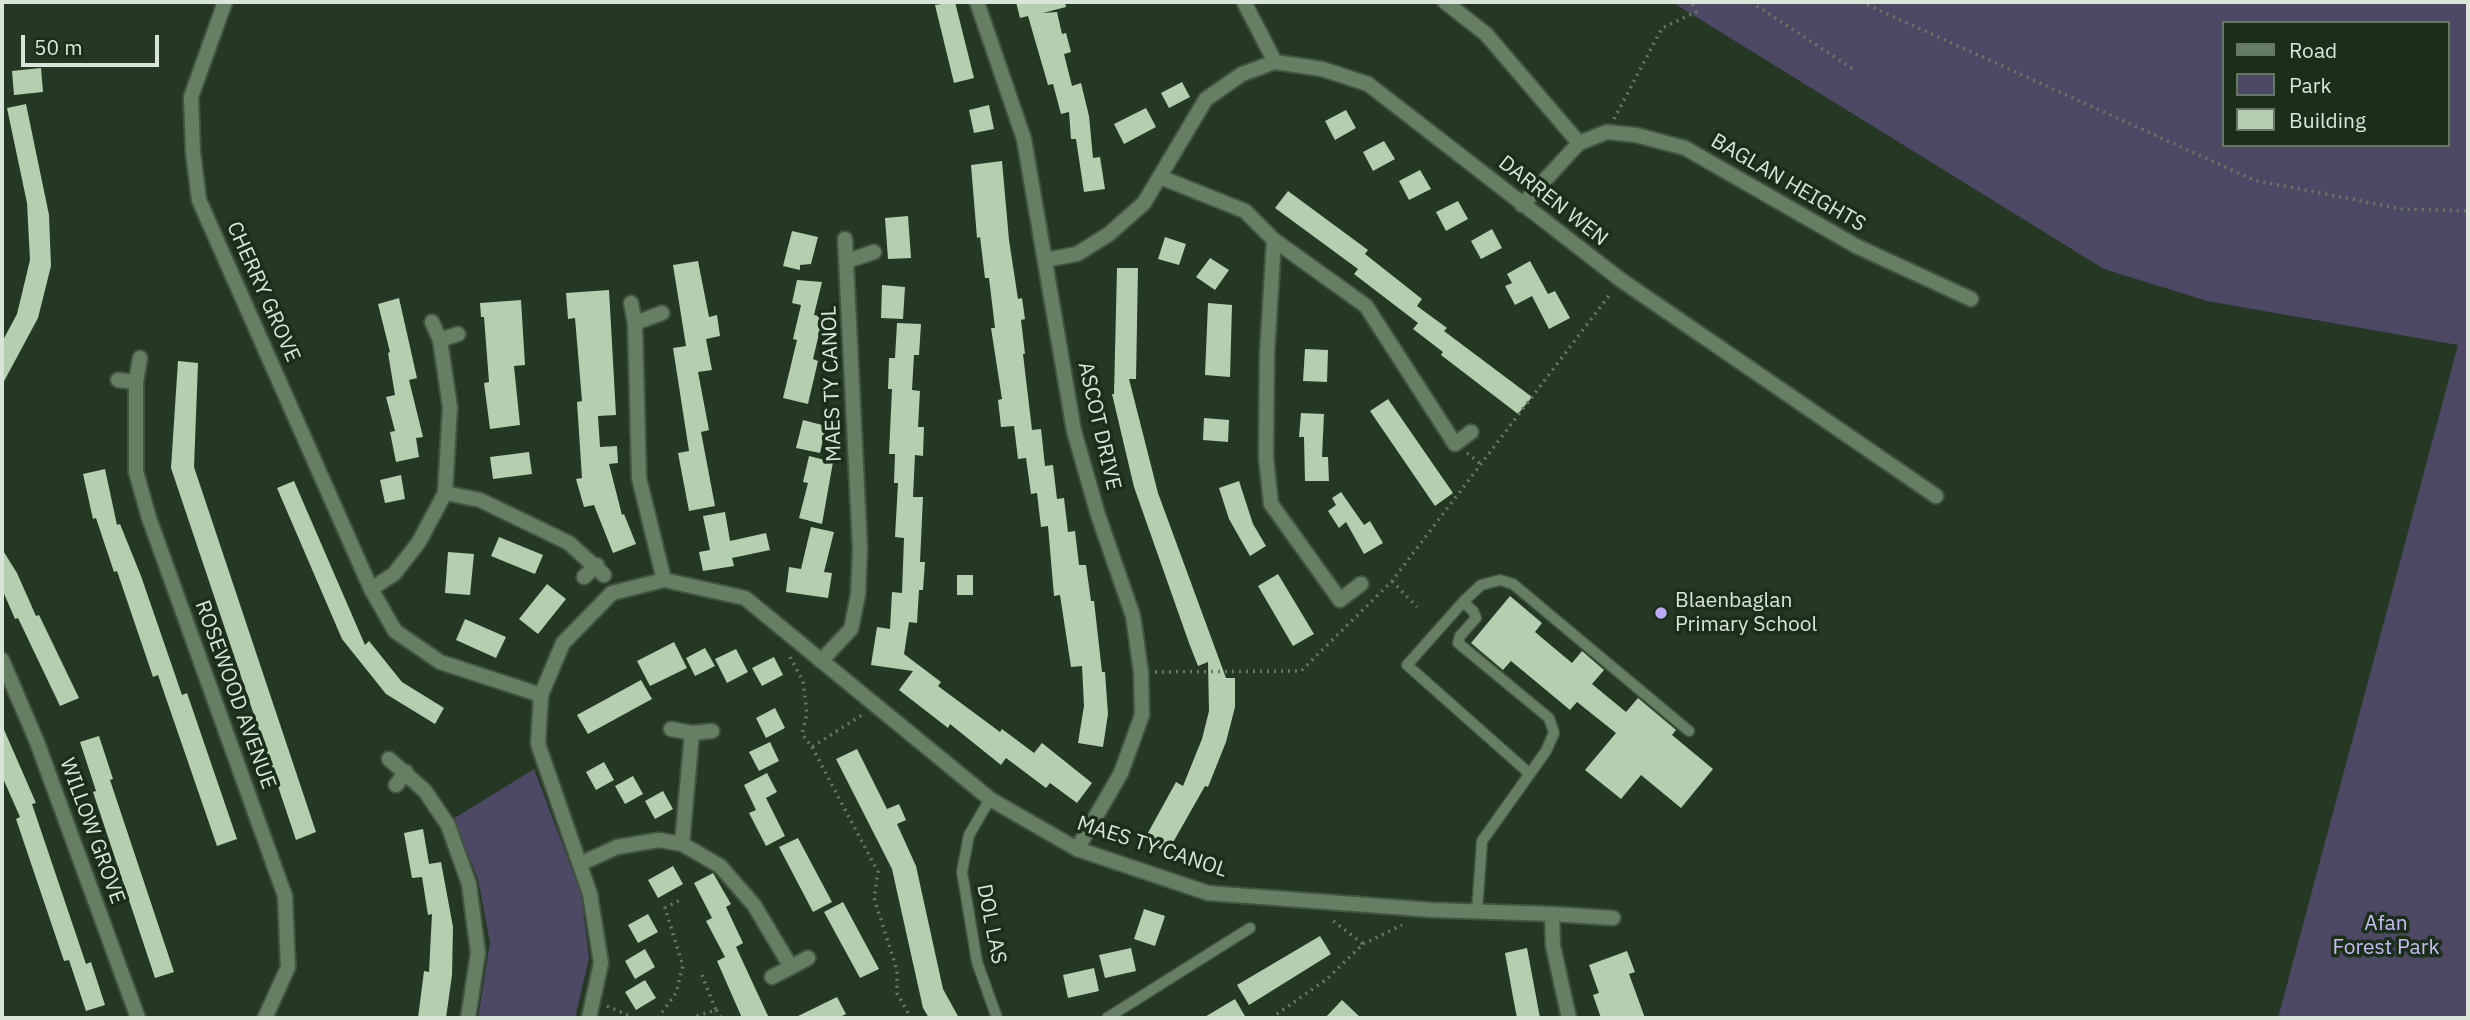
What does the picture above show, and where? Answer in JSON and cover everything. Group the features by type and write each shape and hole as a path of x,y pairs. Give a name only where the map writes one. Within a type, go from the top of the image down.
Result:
{"street":[{"name":"CHERRY GROVE","path":"225,2 191,97 193,152 199,200 371,589 395,631 440,662 541,695"},
{"name":"ASCOT DRIVE","path":"977,2 1024,139 1074,431 1098,515 1133,616 1141,672 1142,715 1125,761 1077,849"},
{"path":"1244,2 1275,62"},
{"path":"1445,2 1486,34 1579,143"},
{"name":"DARREN WEN","path":"1045,260 1077,254 1109,234 1144,203 1206,99 1242,74 1275,62 1322,69 1368,84 1621,280 1936,496"},
{"name":"BAGLAN HEIGHTS","path":"1522,205 1579,143 1607,132 1636,135 1685,149 1856,246 1971,299"},
{"path":"1160,177 1245,212 1274,240 1366,306 1455,444 1471,432"},
{"name":"MAES TY CANOL","path":"821,661 851,629 858,595 860,549 845,239"},
{"path":"1274,240 1266,419 1266,458 1271,504 1340,600 1362,584"},
{"path":"847,261 874,252"},
{"path":"631,303 635,323 639,478 664,580"},
{"path":"635,323 662,313"},
{"path":"371,589 394,574 419,542 445,493 450,407 440,340 432,322"},
{"path":"440,340 458,334"},
{"name":"ROSEWOOD AVENUE","path":"140,358 136,382 135,472 285,896 288,967 265,1018"},
{"path":"118,380 136,382"},
{"path":"445,493 480,500 569,543 601,570 584,577"},
{"name":"MAES TY CANOL","path":"589,1018 601,963 590,894 538,744 541,695 563,643 612,593 664,580 745,598 990,799 1077,849 1209,892 1433,910 1614,918"},
{"name":"WILLOW GROVE","path":"2,660 37,742 138,1018"},
{"path":"671,729 692,733 712,731"},
{"path":"682,844 692,733"},
{"path":"389,759 425,792 448,825 469,884 478,953 468,1018"},
{"path":"397,785 406,772"},
{"path":"580,864 617,847 659,840 682,844 720,866 754,905 791,967"},
{"path":"1552,914 1553,946 1569,1018"},
{"path":"772,977 808,958"}],"lane":[{"path":"1530,774 1407,665 1463,602 1490,580 1513,584 1689,731"},
{"path":"1463,602 1476,618 1458,643 1549,718 1553,726 1552,740 1482,841 1477,911"},
{"name":"DOL LAS","path":"990,799 969,835 962,872 977,962 997,1018"},
{"path":"1107,1018 1250,928"}],"path":[{"path":"1607,132 1662,28 1696,12 1692,2"},
{"path":"1751,2 1853,69"},
{"path":"1861,2 2254,180 2402,209 2468,211"},
{"path":"1141,672 1301,671 1392,581 1621,280"},
{"path":"1392,581 1417,607"},
{"path":"787,651 803,681 807,714 802,734 812,747 878,872 874,898 897,970 897,993 911,1018"},
{"path":"812,747 876,706"},
{"path":"658,1018 676,993 683,966 665,908 680,900"},
{"path":"1271,1018 1327,979 1363,944 1433,910"},
{"path":"1331,919 1363,944"},
{"path":"701,973 721,1018"},
{"path":"600,1003 634,1018"},
{"path":"690,1018 716,1010"}],"green space":[{"name":"Afan Forest Park","path":"1672,2 2468,2 2468,1018 2278,1018 2458,345 2207,301 2104,269"},
{"path":"534,769 581,893 589,958 575,1018 478,1018 490,943 478,879 453,819"}],"building":[{"path":"955,2 974,78 954,83 935,5"},
{"path":"1016,2 1065,2 1066,7 1043,13 1057,12 1062,34 1066,33 1071,52 1064,54 1072,86 1081,83 1089,116 1093,158 1100,157 1105,189 1084,192 1076,139 1071,139 1069,112 1061,114 1053,84 1048,85 1028,16 1020,18"},
{"path":"41,68 43,92 14,95 12,71"},
{"path":"1182,82 1190,97 1169,108 1161,93"},
{"path":"26,104 49,215 51,266 38,318 2,385 2,342 17,314 30,260 27,203 7,108"},
{"path":"989,105 994,129 974,133 969,110"},
{"path":"1146,108 1156,127 1124,144 1114,124"},
{"path":"1346,110 1356,128 1335,140 1325,121"},
{"path":"1384,141 1395,159 1373,171 1363,152"},
{"path":"1002,161 1009,240 1018,299 1022,298 1025,319 1021,320 1023,354 1032,430 1041,429 1045,466 1053,465 1057,499 1064,498 1068,532 1075,531 1079,565 1086,565 1091,601 1094,601 1102,672 1105,672 1108,714 1103,747 1078,743 1084,706 1082,666 1071,667 1060,595 1054,596 1048,526 1041,527 1037,493 1031,494 1026,458 1018,459 1014,426 1001,427 998,400 1002,399 991,328 995,328 989,278 985,278 980,237 977,238 971,165"},
{"path":"1420,170 1431,189 1409,200 1399,181"},
{"path":"1288,191 1368,250 1365,254 1422,299 1417,306 1447,328 1444,331 1532,397 1518,414 1441,355 1443,352 1413,329 1418,323 1354,274 1358,269 1275,208"},
{"path":"1458,201 1468,219 1446,231 1436,212"},
{"path":"908,216 911,258 888,259 885,218"},
{"path":"1492,229 1502,248 1481,259 1471,241"},
{"path":"792,231 818,237 811,264 800,265 800,270 783,266"},
{"path":"1165,237 1186,244 1179,265 1158,259"},
{"path":"1210,258 1229,270 1215,290 1196,277"},
{"path":"698,261 709,317 717,315 720,336 706,339 712,370 698,372 709,430 701,432 715,506 689,511 678,453 689,451 673,348 686,346 673,265"},
{"path":"1530,261 1548,294 1555,291 1570,318 1549,329 1532,296 1515,305 1505,286 1512,283 1507,274"},
{"path":"1117,268 1138,268 1136,379 1129,379 1158,493 1226,678 1235,678 1235,707 1226,742 1208,787 1205,786 1167,853 1144,840 1176,782 1183,786 1202,739 1209,711 1208,662 1198,666 1189,643 1134,487 1112,394"},
{"path":"797,280 822,282 814,315 823,317 813,359 818,361 808,404 783,398 797,340 793,339 801,305 792,303"},
{"path":"882,285 905,287 903,319 881,318"},
{"path":"609,290 616,415 598,416 600,447 617,446 618,463 609,464 622,515 624,514 636,544 613,553 594,505 584,507 576,479 582,478 577,402 582,401 575,318 568,319 566,293"},
{"path":"399,298 417,378 409,380 423,437 416,438 419,457 396,462 390,432 395,431 386,397 395,395 388,353 390,352 378,304"},
{"path":"521,300 525,365 514,366 520,425 490,429 484,383 489,382 484,317 481,317 480,303"},
{"path":"1208,303 1232,305 1230,377 1205,375"},
{"path":"897,323 921,324 919,355 914,355 912,390 920,391 918,427 924,427 923,456 915,455 913,497 923,497 920,562 925,562 923,590 919,590 917,623 909,622 904,654 941,682 938,686 1000,732 1002,729 1034,753 1042,743 1092,783 1077,803 1050,783 1046,788 1006,758 1001,765 950,724 948,728 899,690 913,671 871,665 877,627 890,629 892,592 902,593 904,538 895,537 898,483 894,483 895,454 889,454 892,389 888,389 889,358 895,358"},
{"path":"1305,349 1328,350 1327,382 1303,381"},
{"path":"178,361 198,363 194,467 316,832 296,840 171,468"},
{"path":"1388,399 1453,493 1435,506 1370,411"},
{"path":"1301,413 1324,414 1322,457 1328,457 1329,481 1305,481 1304,437 1299,437"},
{"path":"1204,418 1229,420 1228,442 1203,440"},
{"path":"803,420 826,426 820,453 796,448"},
{"path":"529,452 532,474 493,479 490,457"},
{"path":"809,456 833,462 822,524 799,518 808,483 803,482"},
{"path":"105,469 117,525 120,524 141,576 182,695 187,693 237,839 217,846 158,675 153,677 117,571 114,572 96,518 93,519 83,474"},
{"path":"401,475 405,499 385,503 380,480"},
{"path":"294,481 365,645 369,641 402,682 444,708 435,724 386,694 342,639 277,488"},
{"path":"1239,481 1253,524 1266,546 1250,556 1229,519 1219,488"},
{"path":"1341,492 1364,525 1370,521 1383,543 1364,554 1346,522 1339,528 1328,511 1336,505 1332,498"},
{"path":"725,512 730,541 766,533 770,550 732,558 734,566 703,571 699,552 710,550 703,516"},
{"path":"811,527 834,532 824,572 832,573 828,598 786,592 789,567 801,569"},
{"path":"499,537 543,555 535,574 491,556"},
{"path":"2,549 17,573 36,616 39,615 79,698 60,706 18,618 15,619 2,589"},
{"path":"448,552 474,554 470,595 445,593"},
{"path":"1278,574 1314,634 1293,646 1258,586"},
{"path":"957,575 973,575 973,595 957,595"},
{"path":"547,584 566,599 538,634 519,619"},
{"path":"1510,596 1542,623 1535,632 1572,663 1582,651 1604,670 1592,684 1626,712 1638,698 1676,730 1672,735 1713,769 1681,808 1641,775 1621,799 1585,770 1616,733 1577,702 1570,710 1511,661 1503,670 1471,643"},
{"path":"465,619 506,637 496,658 456,640"},
{"path":"674,642 687,668 650,686 637,661"},
{"path":"705,648 715,666 695,676 686,658"},
{"path":"736,649 748,672 727,683 715,659"},
{"path":"774,657 783,675 762,686 752,668"},
{"path":"641,680 652,699 588,734 577,715"},
{"path":"775,708 785,728 766,738 756,718"},
{"path":"2,725 36,803 32,804 86,964 91,962 105,1005 86,1011 69,960 64,961 16,819 20,817 2,776"},
{"path":"99,736 113,779 110,780 174,972 155,978 93,792 96,791 80,742"},
{"path":"770,742 779,761 759,771 749,752"},
{"path":"857,749 887,809 899,804 906,820 897,824 916,866 943,989 959,1018 929,1018 923,1008 892,869 836,759"},
{"path":"604,762 614,780 596,790 586,772"},
{"path":"767,773 777,792 766,798 785,836 766,846 749,813 756,810 744,785"},
{"path":"633,776 643,794 625,804 615,786"},
{"path":"663,791 673,809 655,819 645,801"},
{"path":"423,829 429,864 441,862 453,927 452,975 446,1018 418,1018 424,971 429,972 432,914 428,915 422,877 412,878 404,833"},
{"path":"798,838 832,902 813,912 779,847"},
{"path":"673,866 683,884 658,898 648,880"},
{"path":"713,873 731,904 726,907 743,943 736,947 769,1018 742,1018 717,961 725,957 706,921 712,918 694,883"},
{"path":"843,902 879,969 860,978 824,912"},
{"path":"1144,909 1165,916 1155,946 1134,939"},
{"path":"648,914 658,932 638,943 628,925"},
{"path":"1320,936 1331,954 1249,1005 1237,985"},
{"path":"1131,948 1136,971 1105,978 1099,955"},
{"path":"1527,948 1540,1018 1517,1018 1513,997 1505,953"},
{"path":"645,949 655,967 635,979 625,961"},
{"path":"1627,951 1635,972 1629,974 1645,1018 1601,1018 1593,995 1599,993 1589,965"},
{"path":"1094,968 1099,991 1068,998 1063,975"},
{"path":"645,980 656,998 636,1010 625,992"},
{"path":"837,997 846,1014 838,1018 794,1018"},
{"path":"1235,999 1246,1018 1203,1018"},
{"path":"1342,1000 1361,1018 1325,1018"}],"place":[{"name":"Blaenbaglan Primary School","path":"1661,613"}]}
